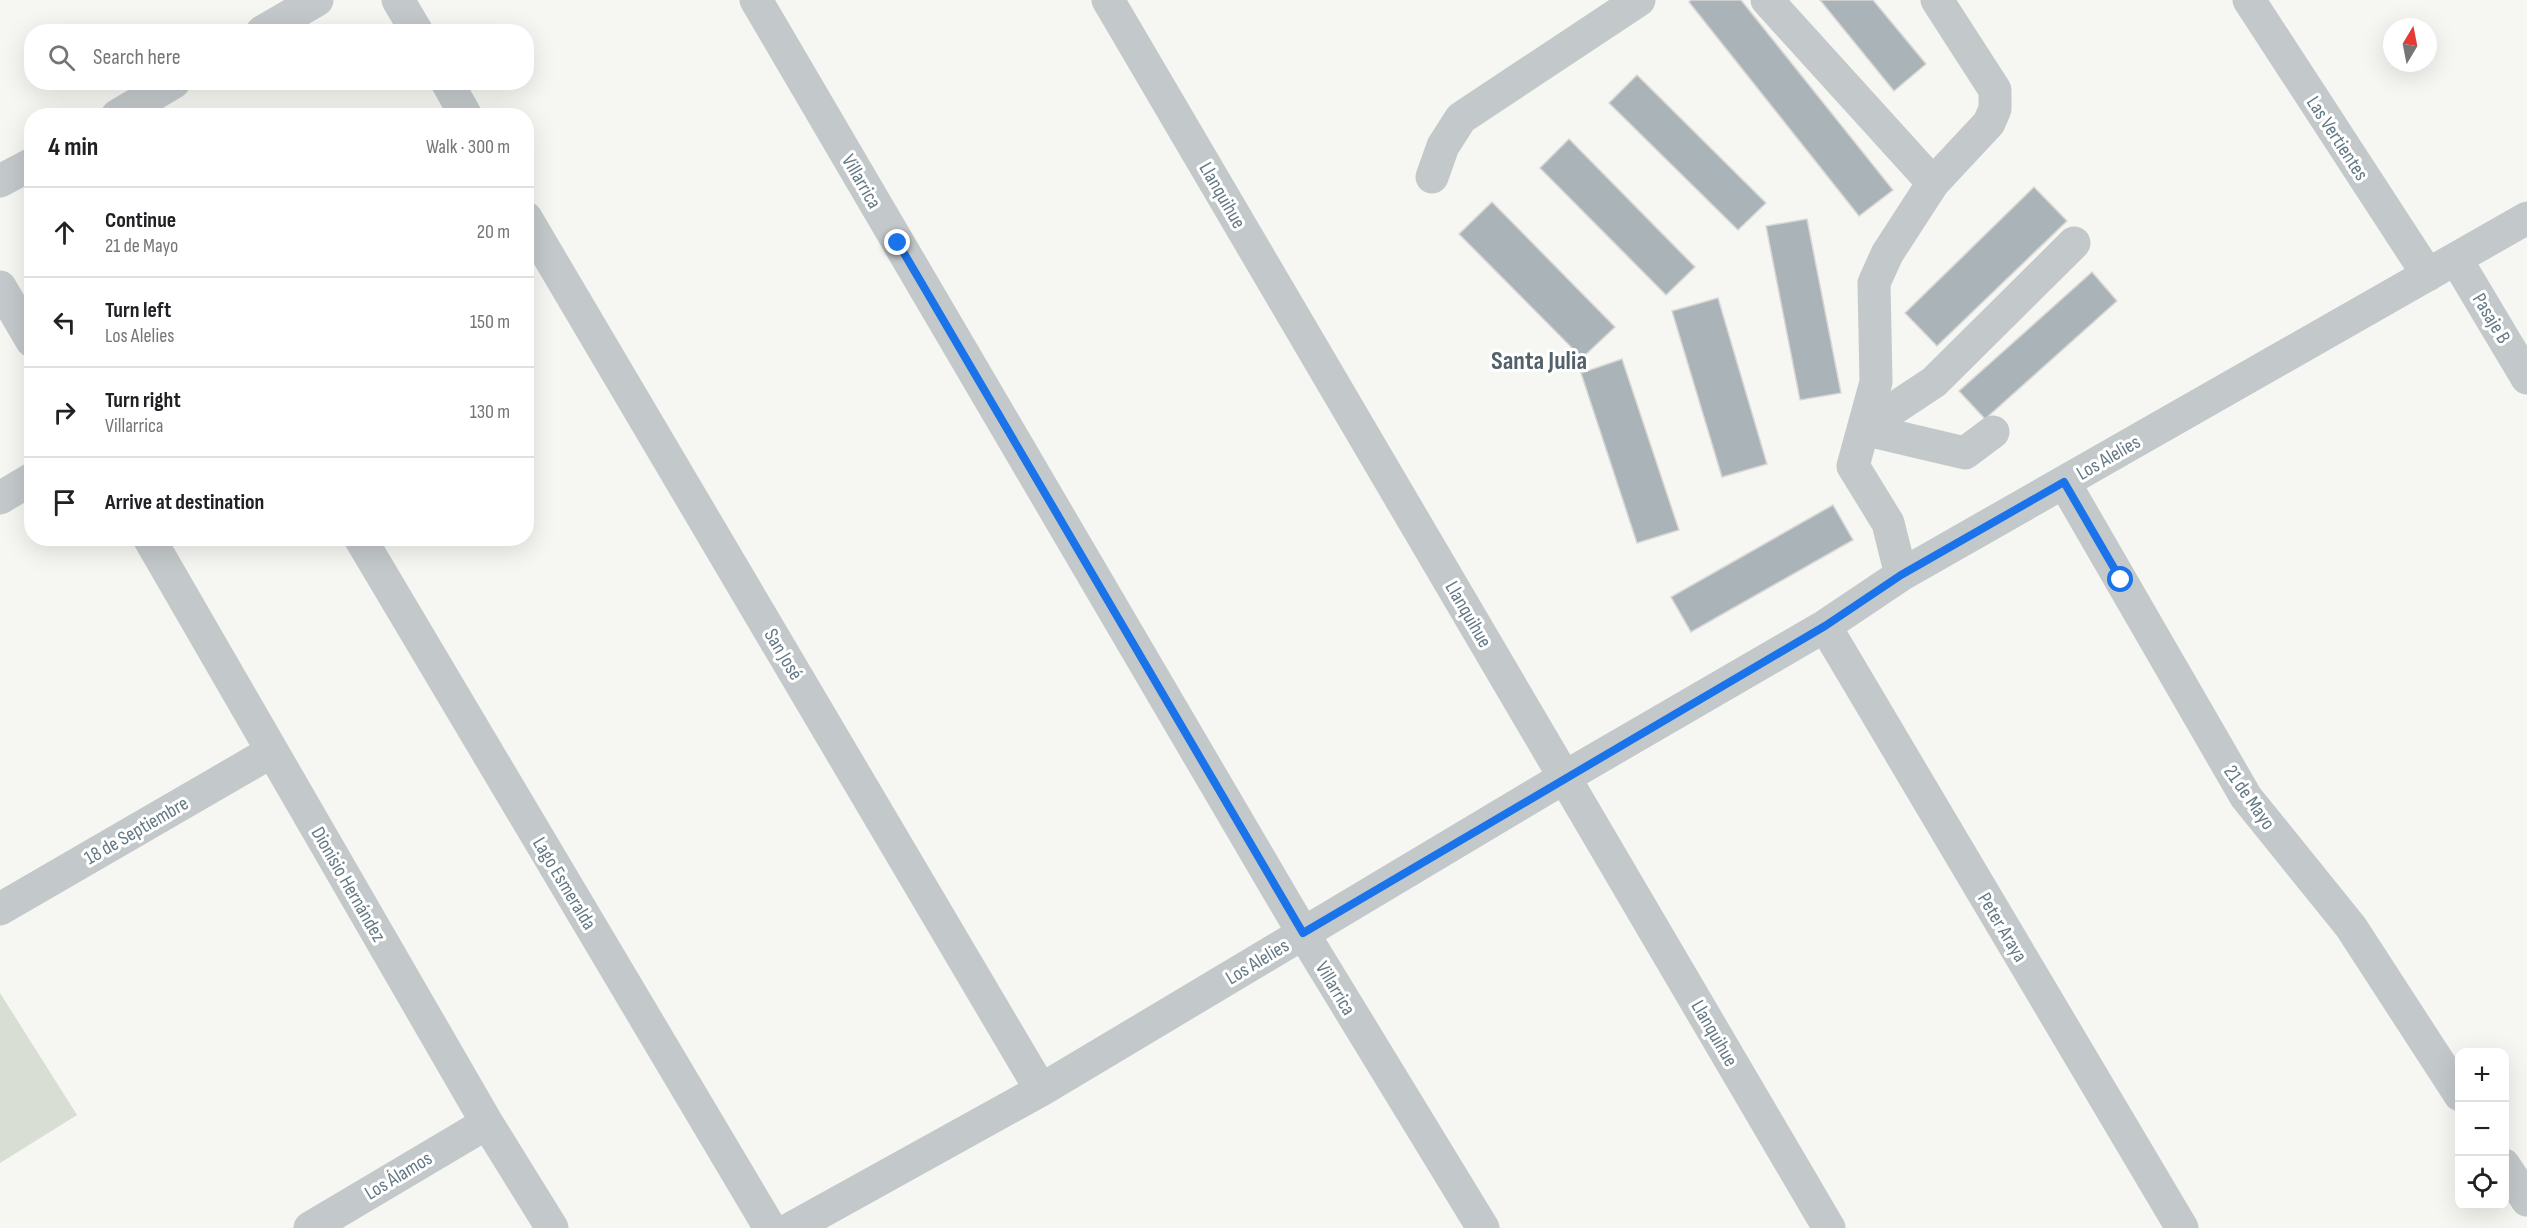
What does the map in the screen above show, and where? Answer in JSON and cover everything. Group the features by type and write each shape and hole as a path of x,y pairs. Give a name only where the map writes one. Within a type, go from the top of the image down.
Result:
{"street":[{"path":"276,24 317,0"},
{"path":"398,0 412,24"},
{"name":"Villarrica","path":"756,0 1303,933 1483,1228"},
{"name":"Llanquihue","path":"1108,0 1829,1228"},
{"path":"1432,177 1443,146 1461,118 1639,0"},
{"path":"1767,0 1933,183"},
{"path":"1901,575 1888,523 1853,466 1876,382 1874,283 1887,254 1933,183 1989,123 1995,109 1995,90 1937,0"},
{"name":"Las Vertientes","path":"2248,0 2428,276"},
{"path":"130,108 161,90"},
{"path":"451,90 462,108"},
{"path":"0,181 24,168"},
{"name":"Los Alelies","path":"792,1228 1041,1090 1565,777 1825,626 1901,575 2527,218"},
{"name":"San José","path":"534,232 1041,1090"},
{"path":"1863,429 1934,382 2074,243"},
{"name":"Pasaje B","path":"2457,259 2527,378"},
{"path":"4,303 24,330"},
{"path":"1863,429 1965,453 1993,432"},
{"name":"21 de Mayo","path":"2064,482 2246,797 2351,927 2455,1087"},
{"path":"0,498 24,484"},
{"name":"Dionisio Hernández","path":"154,546 487,1123 552,1228"},
{"name":"Lago Esmeralda","path":"365,546 770,1228"},
{"name":"Peter Araya","path":"1825,626 2182,1228"},
{"name":"18 de Septiembre","path":"0,909 271,752"},
{"name":"Los Álamos","path":"310,1228 487,1123"},
{"path":"2509,1171 2527,1200"}],"shaded area":[{"path":"0,993 77,1115 0,1163"}],"building":[{"path":"1691,0 1741,0 1893,190 1859,216 1689,2"},
{"path":"1820,0 1873,0 1926,64 1894,91"},
{"path":"1637,75 1766,203 1738,230 1609,103"},
{"path":"1569,139 1695,267 1666,295 1540,168"},
{"path":"2034,187 2067,221 1937,346 1905,313"},
{"path":"1492,202 1615,327 1582,358 1459,234"},
{"path":"1807,219 1841,393 1800,400 1766,226"},
{"path":"2092,272 2117,301 1985,419 1959,391"},
{"path":"1718,298 1767,464 1722,477 1672,311"},
{"path":"1622,359 1679,530 1637,543 1581,373"},
{"path":"1833,505 1853,540 1691,632 1671,597"}],"district":[{"name":"Santa Julia","path":"1539,360"}],"route":[{"path":"898,243 1303,933 1825,626 1901,575 2064,482 2121,580"}]}
